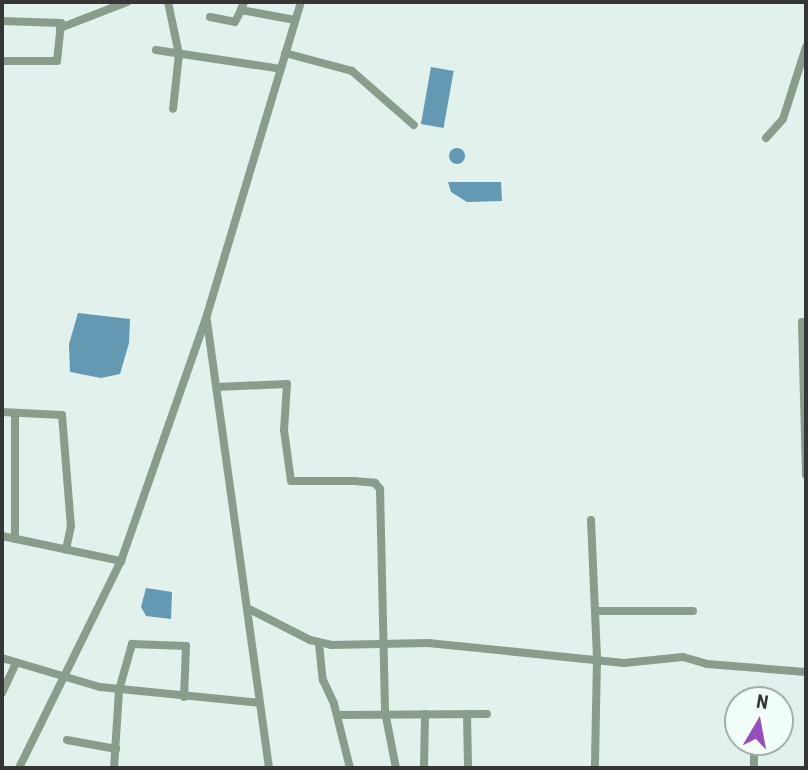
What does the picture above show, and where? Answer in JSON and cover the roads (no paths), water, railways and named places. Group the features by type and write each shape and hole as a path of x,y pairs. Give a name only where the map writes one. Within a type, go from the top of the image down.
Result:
{"street":[{"path":"61,28 127,2"},
{"path":"169,2 179,54 173,109"},
{"path":"19,768 121,561 207,315 301,2"},
{"path":"210,17 235,22 243,6 295,20"},
{"path":"2,21 60,21 61,28 57,61 2,61"},
{"path":"766,138 783,119 806,47"},
{"path":"156,50 281,69"},
{"path":"285,53 352,71 414,125"},
{"path":"207,315 269,768"},
{"path":"802,321 806,475"},
{"path":"216,387 287,384 284,430 291,481 354,481 375,483 380,489 381,644 385,712 396,768"},
{"path":"2,412 62,415 71,526 66,549"},
{"path":"15,413 15,539"},
{"path":"591,520 597,659 595,768"},
{"path":"2,536 121,561"},
{"path":"247,608 319,644 482,646 629,663 683,657 706,664 806,672"},
{"path":"595,611 693,611"},
{"path":"114,768 119,690 132,644 186,646 188,654 184,697"},
{"path":"319,644 323,680 337,715 350,768"},
{"path":"2,659 65,679 119,690 259,703"},
{"path":"2,694 16,663"},
{"path":"337,715 385,712 487,713"},
{"path":"424,768 425,713"},
{"path":"467,714 468,768"},
{"path":"67,740 116,748"}],"water":[{"path":"431,67 454,71 444,128 421,124"},
{"path":"454,148 460,148 465,156 463,162 454,164 449,159 449,153"},
{"path":"448,182 501,182 502,201 467,202 451,192"},
{"path":"78,313 130,319 129,343 120,374 101,378 70,372 69,344"},
{"path":"146,588 172,592 171,619 146,616 141,607"}]}
